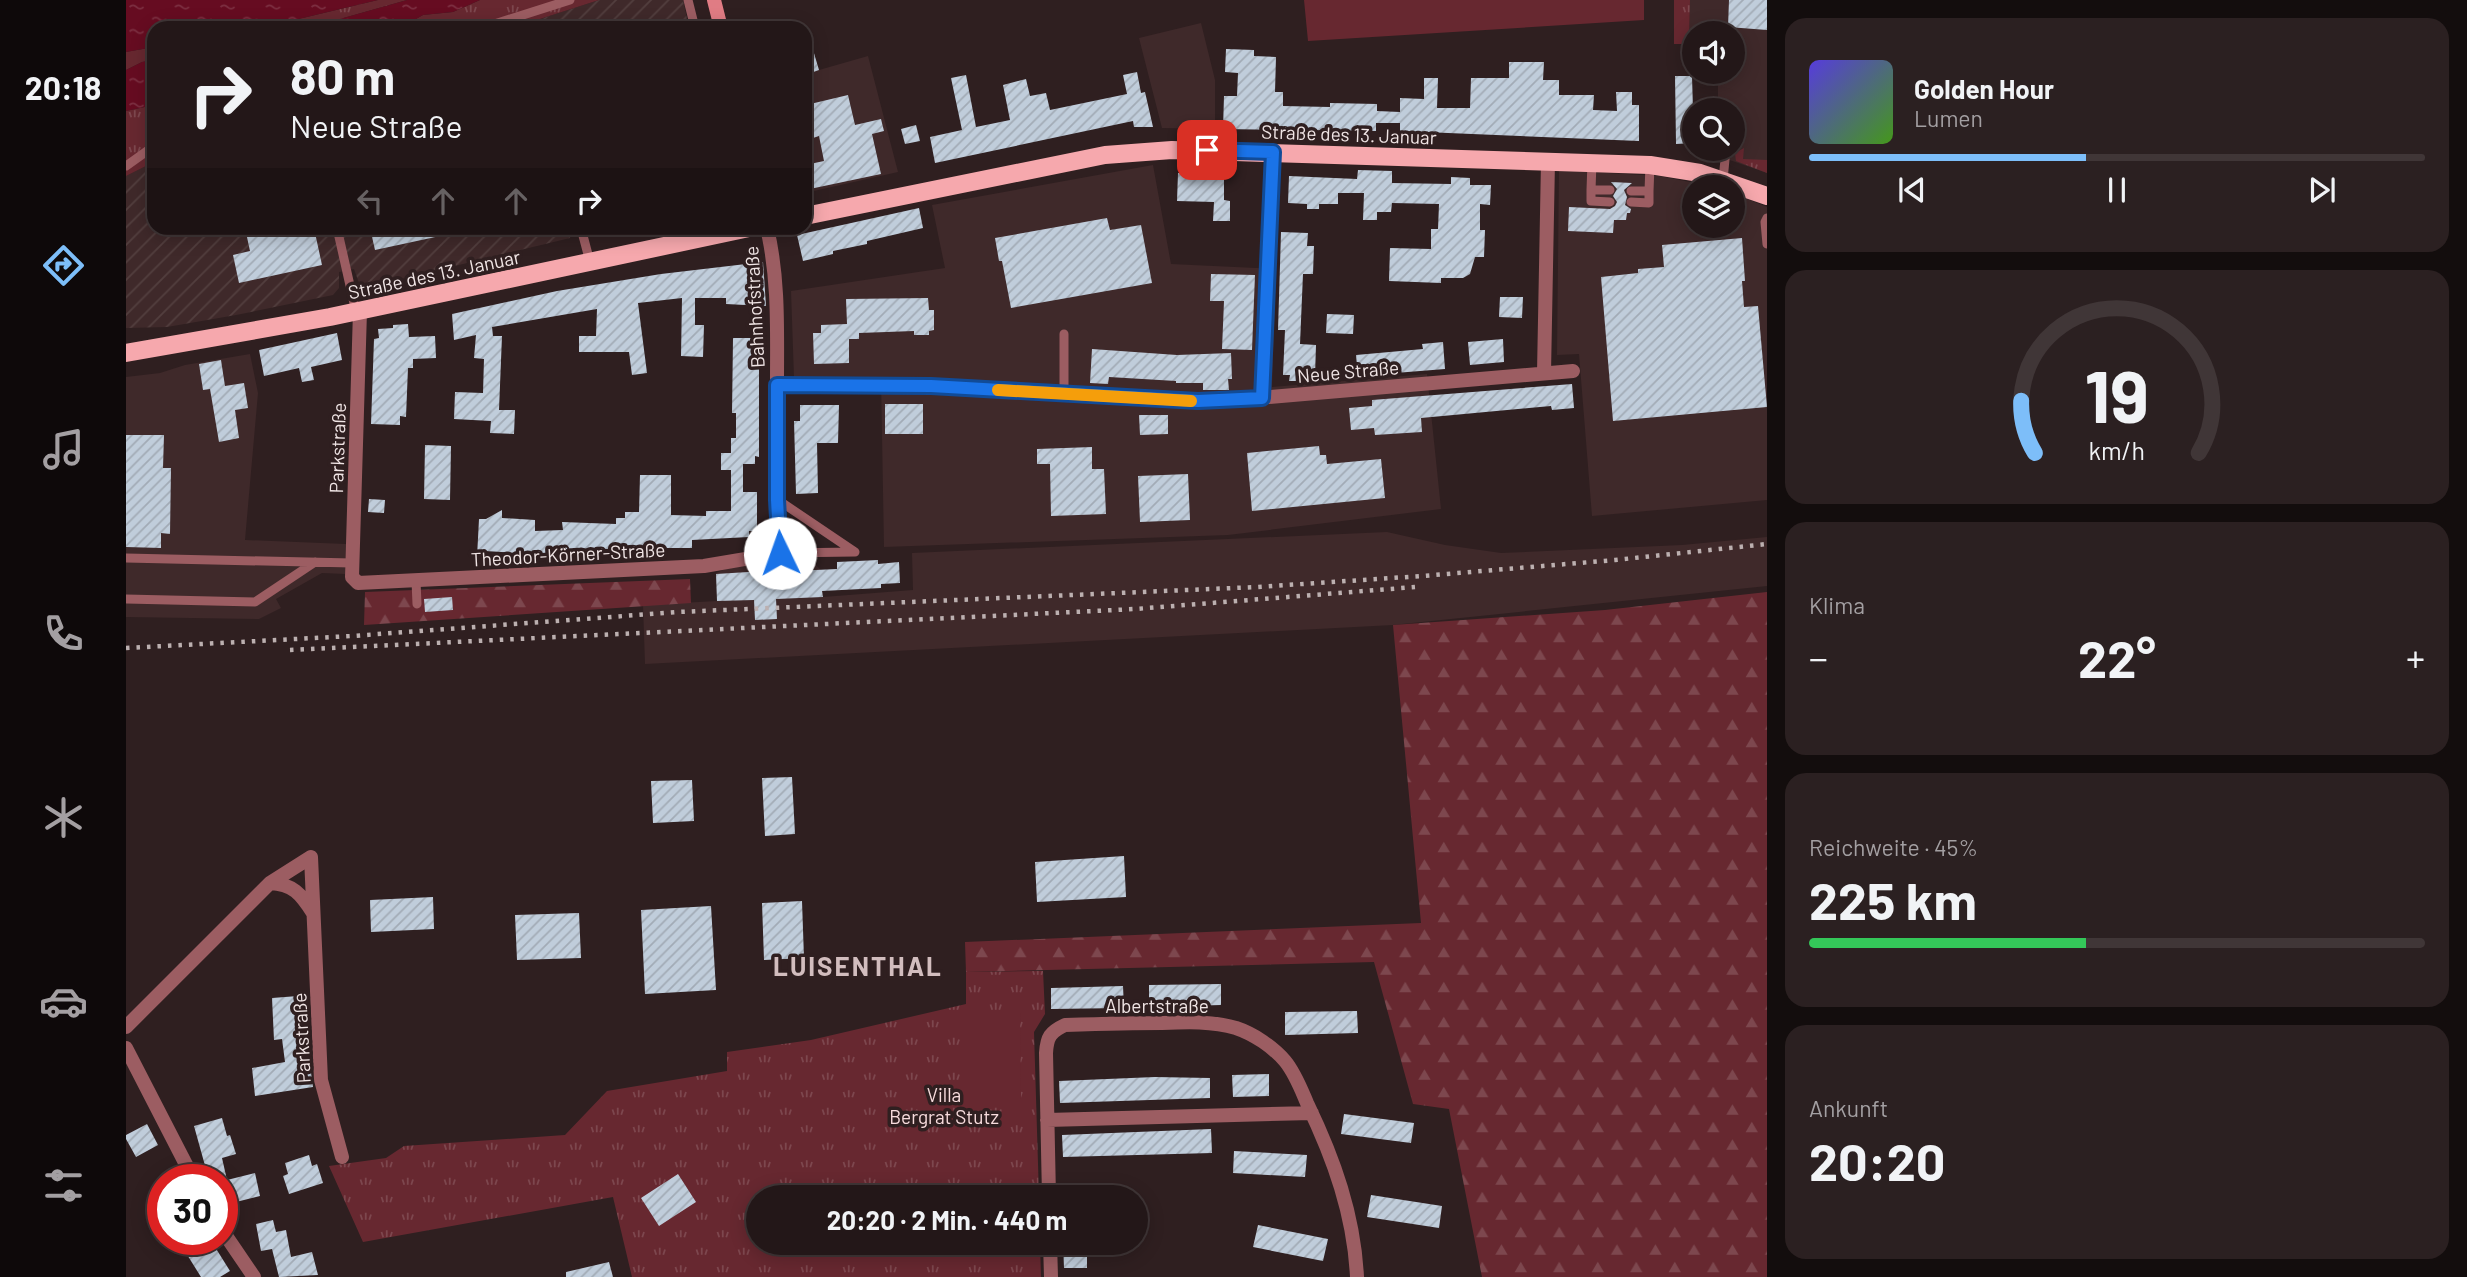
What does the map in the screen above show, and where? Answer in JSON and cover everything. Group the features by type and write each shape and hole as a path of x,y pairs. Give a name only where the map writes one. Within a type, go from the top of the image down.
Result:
{"main road":[{"path":"714,0 719,21"},
{"name":"Straße des 13. Januar","path":"812,215 1135,151 1548,160 1650,165 1707,175"},
{"name":"Straße des 13. Januar","path":"1745,188 1767,196"},
{"name":"Straße des 13. Januar","path":"126,354 358,312 716,235"}],"street":[{"path":"1262,398 1273,152"},
{"path":"1544,373 1548,160"},
{"name":"Bahnhofstraße","path":"769,235 775,265 778,312 777,500 780,553"},
{"name":"Parkstraße","path":"358,312 352,563 352,577 358,583"},
{"name":"Neue Straße","path":"777,385 873,384 1198,401 1573,372"},
{"name":"Theodor-Körner-Straße","path":"358,583 704,566 780,553"},
{"name":"Parkstraße","path":"126,1027 270,883 311,857 321,1080 342,1157"},
{"path":"270,883 285,884 296,889 313,914"},
{"name":"Albertstraße","path":"1049,1185 1047,1038 1053,1030 1065,1025 1202,1022 1220,1024 1255,1037 1285,1061 1327,1147 1348,1208 1356,1252 1357,1277"},
{"path":"126,1048 186,1164"},
{"path":"1047,1120 1312,1113"},
{"path":"238,1254 254,1277"},
{"path":"1050,1255 1051,1277"}],"lane":[{"path":"504,21 569,0"},
{"path":"688,0 693,21"},
{"path":"126,166 147,151"},
{"path":"1592,162 1591,201 1610,202"},
{"path":"1631,202 1648,203 1650,165"},
{"path":"1591,190 1610,190"},
{"path":"1631,191 1649,191"},
{"path":"1767,218 1767,244"},
{"path":"339,235 358,312"},
{"path":"583,235 590,262"},
{"path":"1063,393 1064,334"},
{"path":"777,500 855,552 780,553"},
{"path":"126,558 352,563"},
{"path":"126,598 255,602 315,562"},
{"path":"416,581 417,604"}],"shaded area":[{"path":"599,0 683,0 688,21 534,21"},
{"path":"1690,0 1767,0 1767,173 1732,161 1745,161 1745,98 1718,98 1718,84 1745,84 1745,21 1690,21"},
{"path":"1201,23 1215,80 1215,129 1162,128 1139,38"},
{"path":"812,47 819,70 868,56 898,172 812,191"},
{"path":"1153,165 1171,264 1276,269 1272,387 1427,374 1441,509 1228,535 884,547 881,378 794,378 791,291 945,268 932,205"},
{"path":"147,166 147,235 570,235 570,238 364,288 354,269 339,272 339,288 333,295 167,327 126,328 126,176"},
{"path":"1559,170 1659,176 1682,180 1682,238 1745,238 1745,198 1767,207 1767,500 1592,516 1579,354 1557,355"},
{"path":"250,354 258,393 245,540 346,544 345,574 322,573 276,599 281,608 259,619 126,617 126,377 160,373 185,365"},
{"path":"1387,532 1445,545 1501,553 1682,545 1767,537 1767,586 1393,625 645,664 643,605 717,601 716,573 725,569 766,562 814,563 821,570 823,597 913,590 912,553"}],"green space":[{"path":"378,0 407,0 333,21 290,21"},
{"path":"480,0 599,0 534,21 412,21 423,15 453,12"},
{"path":"1304,0 1644,0 1644,20 1308,41"},
{"path":"1674,0 1690,0 1690,21 1682,21 1682,44 1674,44"},
{"path":"147,48 147,61 126,70 126,52"},
{"path":"147,106 147,166 126,176 126,111"},
{"path":"1767,160 1767,173 1736,161"},
{"path":"690,579 691,603 364,625 365,592"},
{"path":"1767,592 1767,1277 1482,1277 1449,1109 1413,1104 1374,962 966,972 965,942 1421,923 1393,625 1605,610"},
{"name":"Villa Bergrat Stutz","path":"1043,971 1045,1014 1034,1032 1039,1185 746,1185 746,1255 1040,1255 1041,1277 632,1277 613,1197 363,1242 329,1166 386,1158 404,1146 565,1135 607,1091 727,1071 727,1052 811,1040 966,1004 966,972"},
{"path":"961,1013 1020,1013 1021,1099 961,1099"}],"water":[{"path":"126,0 378,0 290,21 147,21 147,48 126,52"},
{"path":"407,0 480,0 453,12 423,15 412,21 333,21"},
{"path":"147,61 147,106 126,111 126,70"}],"building":[{"path":"1729,0 1767,0 1767,30 1745,28 1745,21 1728,21"},
{"path":"812,46 819,70 812,72"},
{"path":"1226,49 1254,50 1254,56 1276,57 1275,92 1283,92 1283,106 1377,104 1377,111 1400,112 1400,98 1424,99 1424,78 1438,78 1437,108 1470,108 1471,78 1509,78 1509,62 1544,62 1543,80 1559,80 1559,95 1594,95 1593,110 1617,111 1616,92 1632,92 1632,105 1639,105 1639,141 1400,131 1400,123 1376,123 1376,131 1223,129 1224,96 1237,96 1238,73 1225,72"},
{"path":"1137,72 1153,127 1134,127 1133,121 935,163 930,137 962,130 951,78 966,75 976,127 1010,120 1003,85 1026,79 1030,96 1046,93 1050,110 1127,94 1123,75"},
{"path":"1675,76 1682,76 1682,84 1692,84 1693,98 1682,98 1682,144 1676,144"},
{"path":"848,95 855,125 881,119 884,131 872,134 881,174 812,189 812,164 824,161 819,136 813,138 812,133 812,104"},
{"path":"916,125 920,141 905,144 901,129"},
{"path":"1358,170 1392,171 1392,183 1451,184 1451,177 1470,178 1470,185 1491,185 1490,205 1480,204 1480,230 1485,230 1484,257 1475,257 1470,274 1463,278 1441,278 1441,283 1389,281 1390,248 1431,249 1431,229 1438,229 1439,204 1392,203 1391,212 1377,212 1377,220 1363,220 1364,193 1338,193 1338,204 1319,204 1319,209 1307,209 1307,204 1288,203 1289,176 1357,179"},
{"path":"1178,173 1224,174 1224,200 1230,201 1230,221 1213,221 1214,202 1177,201"},
{"path":"1611,182 1632,183 1624,190 1627,197 1625,205 1631,209 1626,220 1614,220 1613,233 1568,231 1569,207 1610,209 1615,206 1617,202 1613,196 1617,189"},
{"path":"919,208 923,228 867,241 867,244 803,261 797,235 812,235 812,232"},
{"path":"1107,218 1110,230 1141,225 1152,283 1011,308 995,238"},
{"path":"1281,232 1308,233 1307,246 1314,246 1313,274 1303,274 1300,344 1316,345 1315,376 1307,376 1307,381 1289,381 1290,375 1283,375 1285,330 1278,330"},
{"path":"247,235 316,235 322,265 239,283 233,255 250,251"},
{"path":"372,235 445,235 375,250"},
{"path":"1742,238 1744,307 1758,306 1767,407 1613,421 1601,277 1638,273 1638,269 1664,267 1662,245"},
{"path":"763,262 766,306 726,304 726,298 695,298 695,325 704,325 703,357 681,356 682,298 638,303 647,373 632,375 629,352 579,352 579,336 596,336 597,309 492,327 493,336 502,336 499,410 515,410 514,434 490,433 491,421 454,419 455,392 483,393 484,359 474,358 476,335 454,340 452,314 557,291 661,274"},
{"path":"1211,274 1255,275 1252,350 1222,349 1224,301 1210,301"},
{"path":"1500,297 1523,297 1522,318 1499,317"},
{"path":"928,298 929,310 934,310 934,330 929,331 929,335 914,335 914,331 859,333 859,339 849,339 849,363 814,364 813,333 821,333 821,325 847,324 846,299"},
{"path":"1327,314 1354,315 1353,334 1326,333"},
{"path":"408,324 409,337 435,336 436,358 413,359 413,368 408,368 406,417 400,416 400,425 371,424 374,339 379,338 378,329"},
{"path":"337,333 342,360 311,367 314,380 302,382 299,368 264,376 259,350"},
{"path":"733,338 759,338 759,457 755,456 755,464 743,464 743,492 757,492 757,531 749,531 749,537 692,540 692,548 573,548 574,552 533,554 485,551 477,557 479,519 486,519 502,510 502,518 535,520 535,531 563,530 562,522 616,524 616,518 625,518 625,512 639,512 640,475 671,475 671,515 706,516 706,511 731,511 731,470 721,470 721,453 731,453 731,438 736,438 736,413 732,413"},
{"path":"1503,339 1504,362 1470,365 1468,342"},
{"path":"1443,342 1445,369 1358,376 1356,355 1423,349 1422,344"},
{"path":"1092,349 1177,355 1231,353 1232,379 1228,379 1229,390 1203,390 1203,383 1109,377 1108,384 1090,383"},
{"path":"221,360 225,386 244,383 248,408 235,410 239,438 219,442 210,389 203,390 199,364"},
{"path":"1572,384 1574,408 1552,410 1551,406 1421,418 1422,432 1375,435 1374,428 1351,430 1349,408 1372,406 1372,400"},
{"path":"885,404 923,404 923,434 885,434"},
{"path":"800,405 839,405 838,443 817,443 818,493 796,494 794,421 800,421"},
{"path":"1139,415 1168,415 1168,434 1140,435"},
{"path":"126,435 164,435 163,468 171,468 170,534 161,533 161,548 126,547"},
{"path":"425,445 451,446 450,500 424,499"},
{"path":"1319,446 1320,455 1326,455 1327,464 1381,459 1385,498 1252,511 1247,453"},
{"path":"1092,447 1092,469 1104,469 1106,514 1051,516 1050,464 1037,464 1037,449"},
{"path":"1188,474 1190,520 1140,522 1138,476"},
{"path":"369,499 385,500 384,513 368,512"},
{"path":"878,560 878,564 899,562 900,583 881,584 881,588 822,591 823,597 776,599 777,619 755,620 754,600 717,601 716,574 766,571 766,565 794,561 794,571 837,569 837,562"},
{"path":"452,597 453,610 425,612 424,599"},
{"path":"792,777 795,834 765,836 762,778"},
{"path":"692,780 694,821 653,823 651,781"},
{"path":"1124,856 1126,897 1037,902 1035,862"},
{"path":"433,897 434,929 371,932 370,900"},
{"path":"802,901 804,958 764,960 762,903"},
{"path":"711,906 716,990 645,994 641,910"},
{"path":"579,913 581,958 517,960 515,915"},
{"path":"1221,984 1221,1005 1149,1007 1149,985"},
{"path":"1123,986 1124,1008 1051,1009 1051,988"},
{"path":"298,996 302,1053 305,1058 309,1058 313,1087 255,1096 252,1068 285,1062 282,1039 274,1040 272,998"},
{"path":"1357,1011 1358,1033 1285,1035 1285,1012"},
{"path":"1269,1074 1269,1096 1233,1097 1232,1075"},
{"path":"1210,1078 1210,1098 1060,1103 1059,1081"},
{"path":"1344,1114 1414,1123 1411,1143 1341,1134"},
{"path":"222,1118 236,1154 222,1158 223,1164 205,1164 194,1126"},
{"path":"147,1124 158,1145 136,1157 126,1135"},
{"path":"1211,1129 1212,1153 1063,1157 1062,1135"},
{"path":"1234,1151 1307,1155 1305,1177 1233,1173"},
{"path":"309,1155 312,1166 317,1164 323,1183 289,1194 283,1176 288,1174 285,1163"},
{"path":"255,1173 260,1196 238,1202 238,1177"},
{"path":"678,1174 696,1202 659,1226 641,1198"},
{"path":"1371,1195 1442,1206 1439,1228 1367,1217"},
{"path":"273,1220 276,1232 286,1230 291,1257 312,1252 318,1275 279,1277 272,1249 261,1251 256,1224"},
{"path":"1258,1225 1328,1239 1323,1261 1253,1247"},
{"path":"187,1255 220,1255 230,1271 220,1277 201,1277"},
{"path":"1064,1255 1087,1255 1087,1268 1064,1268"},
{"path":"609,1262 613,1277 566,1277 566,1272"}],"railway":[{"path":"126,648 352,636 678,612 1257,587 1615,560 1767,544"},
{"path":"290,650 1135,609 1415,587"}],"slow traffic":[{"path":"998,390 1191,401"}],"district":[{"name":"LUISENTHAL","path":"858,965"}],"route":[{"path":"780,553 777,385 931,386 1198,401 1262,398 1273,152 1207,150"}]}
